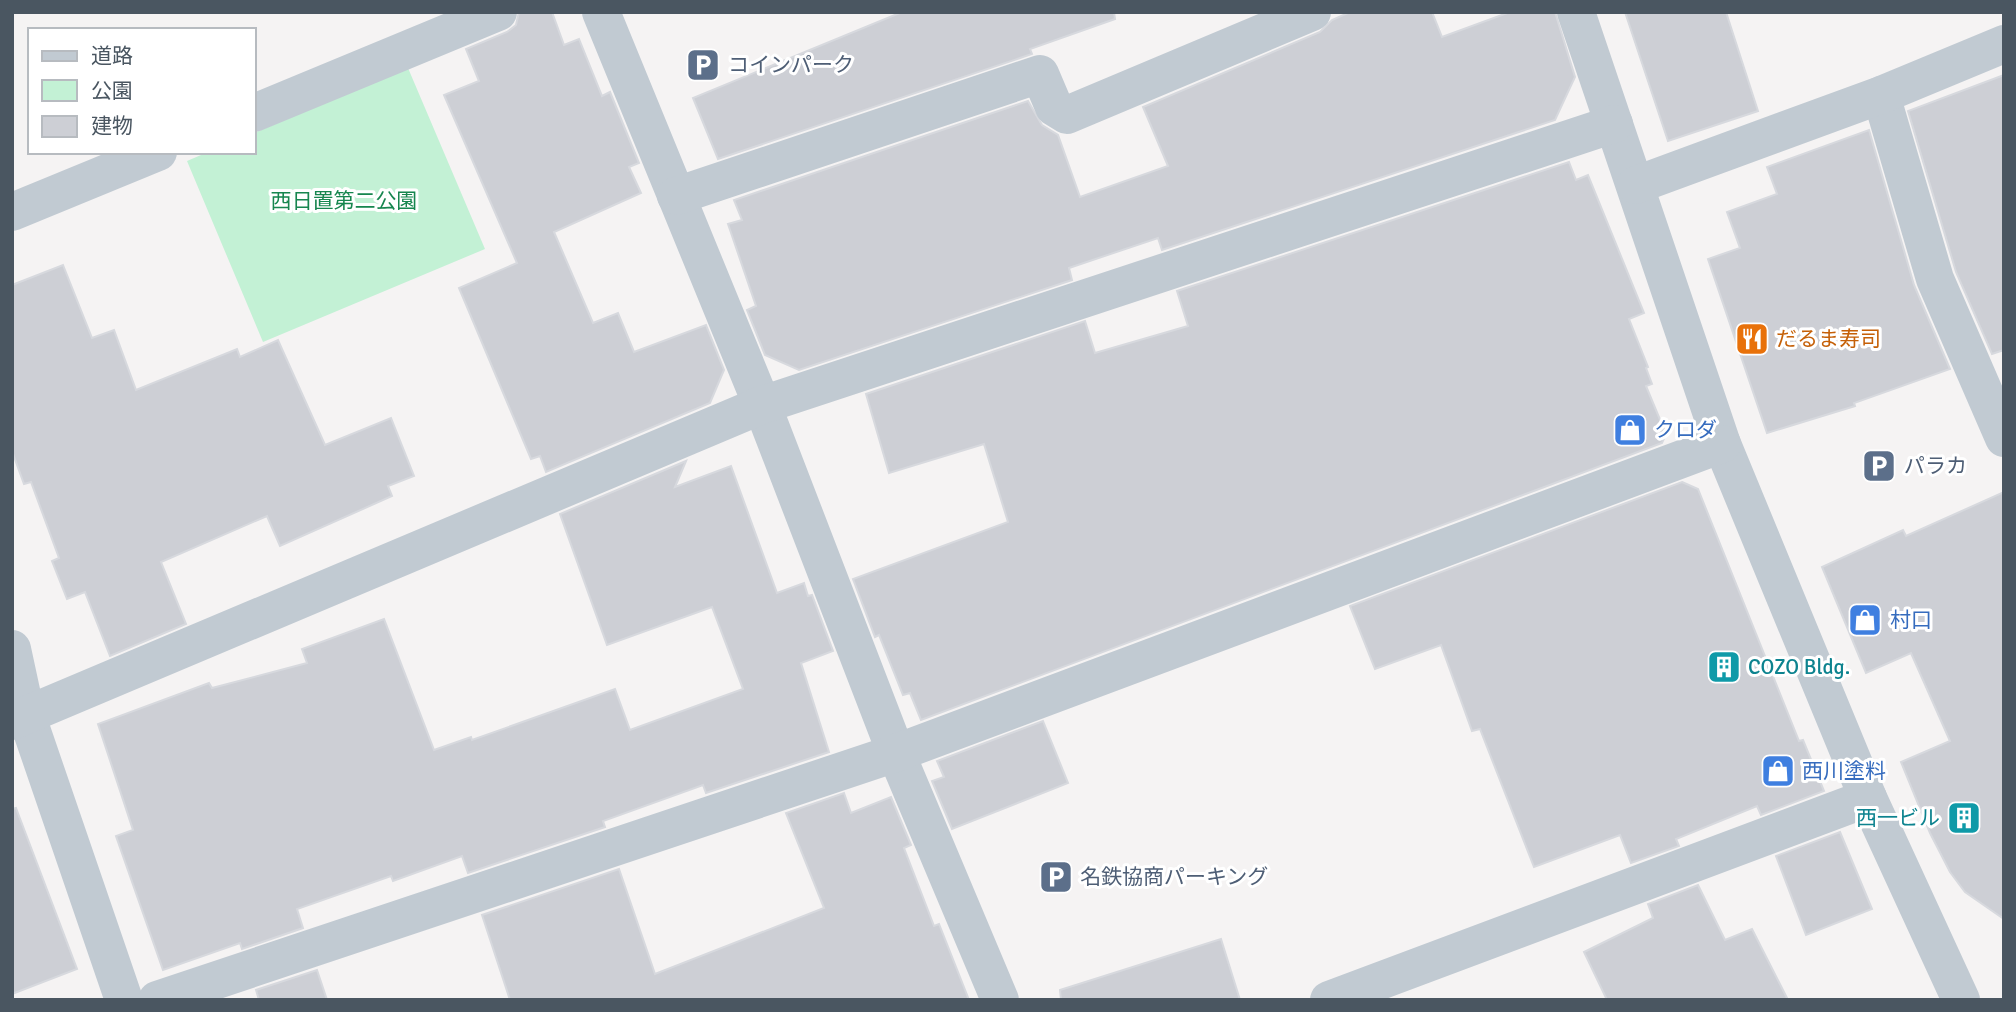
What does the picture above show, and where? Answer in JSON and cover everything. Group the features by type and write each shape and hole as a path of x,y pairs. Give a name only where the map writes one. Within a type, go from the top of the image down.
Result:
{"street":[{"path":"256,112 498,12"},
{"path":"601,12 762,405 896,753 1000,1000"},
{"path":"676,196 1040,74 1054,107 1067,114 1312,12"},
{"path":"1576,12 1722,444 1868,799 1961,1000"},
{"path":"1636,185 1881,95 2004,44"},
{"path":"1881,95 1935,279 2004,438"},
{"path":"19,718 762,405 1614,124"},
{"path":"12,212 153,154"},
{"path":"157,1000 896,753 1722,444"},
{"path":"12,649 19,718 124,1000"},
{"path":"1329,1000 1868,799"}],"green space":[{"name":"西日置第二公園","path":"408,68 485,249 263,342 187,161 203,154 256,154 256,132"}],"building":[{"path":"519,12 552,12 564,45 579,39 602,96 610,92 639,163 629,167 641,193 554,232 593,323 618,313 634,352 706,325 724,370 710,403 546,472 540,456 531,459 459,288 517,263 444,95 479,81 466,49 507,32 516,25"},
{"path":"902,12 1114,12 1115,19 1030,49 1032,54 718,159 693,98"},
{"path":"1350,12 1432,12 1442,37 1510,12 1555,12 1575,77 1555,120 1162,250 1158,238 1069,268 1072,280 799,370 765,355 747,310 756,306 728,224 742,220 734,200 1028,101 1042,125 1058,135 1080,197 1168,166 1143,107 1320,32 1332,20"},
{"path":"1625,12 1726,12 1758,111 1668,141"},
{"path":"2004,75 2004,350 1992,354 1956,272 1908,111"},
{"path":"1869,130 1914,285 1950,369 1854,403 1855,406 1767,433 1708,259 1740,248 1727,212 1777,194 1767,167"},
{"path":"1569,162 1576,180 1588,175 1644,313 1629,319 1648,367 1646,368 1652,384 1646,386 1666,434 1662,443 921,720 910,693 903,695 879,635 875,637 853,579 1008,522 984,444 889,473 866,394 1085,321 1095,353 1188,326 1177,291"},
{"path":"63,265 92,338 114,330 136,390 237,349 240,357 278,340 325,445 391,418 414,476 388,486 392,496 280,546 267,516 161,562 186,624 110,656 85,592 67,599 52,561 59,558 31,482 24,484 12,451 12,285"},
{"path":"686,461 675,487 731,466 777,593 804,583 808,596 812,595 833,651 801,663 829,752 706,793 703,785 603,821 605,827 468,873 462,856 393,881 391,876 297,909 303,928 242,949 240,943 163,970 116,836 133,830 98,724 209,683 212,688 307,663 302,649 384,619 434,750 471,737 472,740 615,689 630,730 743,689 712,607 607,645 560,514"},
{"path":"1682,482 1698,489 1799,741 1803,740 1824,791 1761,815 1757,806 1676,839 1679,846 1631,863 1620,835 1534,867 1480,729 1472,731 1441,645 1375,669 1350,606"},
{"path":"2004,492 2004,919 1965,892 1950,872 1930,833 1901,762 1950,741 1911,653 1866,673 1822,567 1903,530 1906,536"},
{"path":"1043,721 1068,783 952,829 932,781 944,777 937,761"},
{"path":"844,793 851,813 891,797 911,845 904,848 934,926 939,924 969,1000 510,1000 482,915 619,869 655,974 824,908 786,813"},
{"path":"16,808 77,969 12,994 12,809"},
{"path":"1840,832 1872,909 1806,935 1776,856"},
{"path":"1698,885 1725,940 1752,929 1788,1000 1607,1000 1584,952 1653,918 1648,904"},
{"path":"1221,939 1240,1000 1061,1000 1060,990"},
{"path":"317,970 327,1000 259,1000 256,990"}],"place":[{"name":"コインパーク","path":"703,65"},
{"name":"だるま寿司","path":"1752,339"},
{"name":"クロダ","path":"1630,430"},
{"name":"パラカ","path":"1879,466"},
{"name":"村口","path":"1865,620"},
{"name":"COZO Bldg.","path":"1724,667"},
{"name":"西川塗料","path":"1778,771"},
{"name":"西一ビル","path":"1964,818"},
{"name":"名鉄協商パーキング","path":"1056,877"}]}
